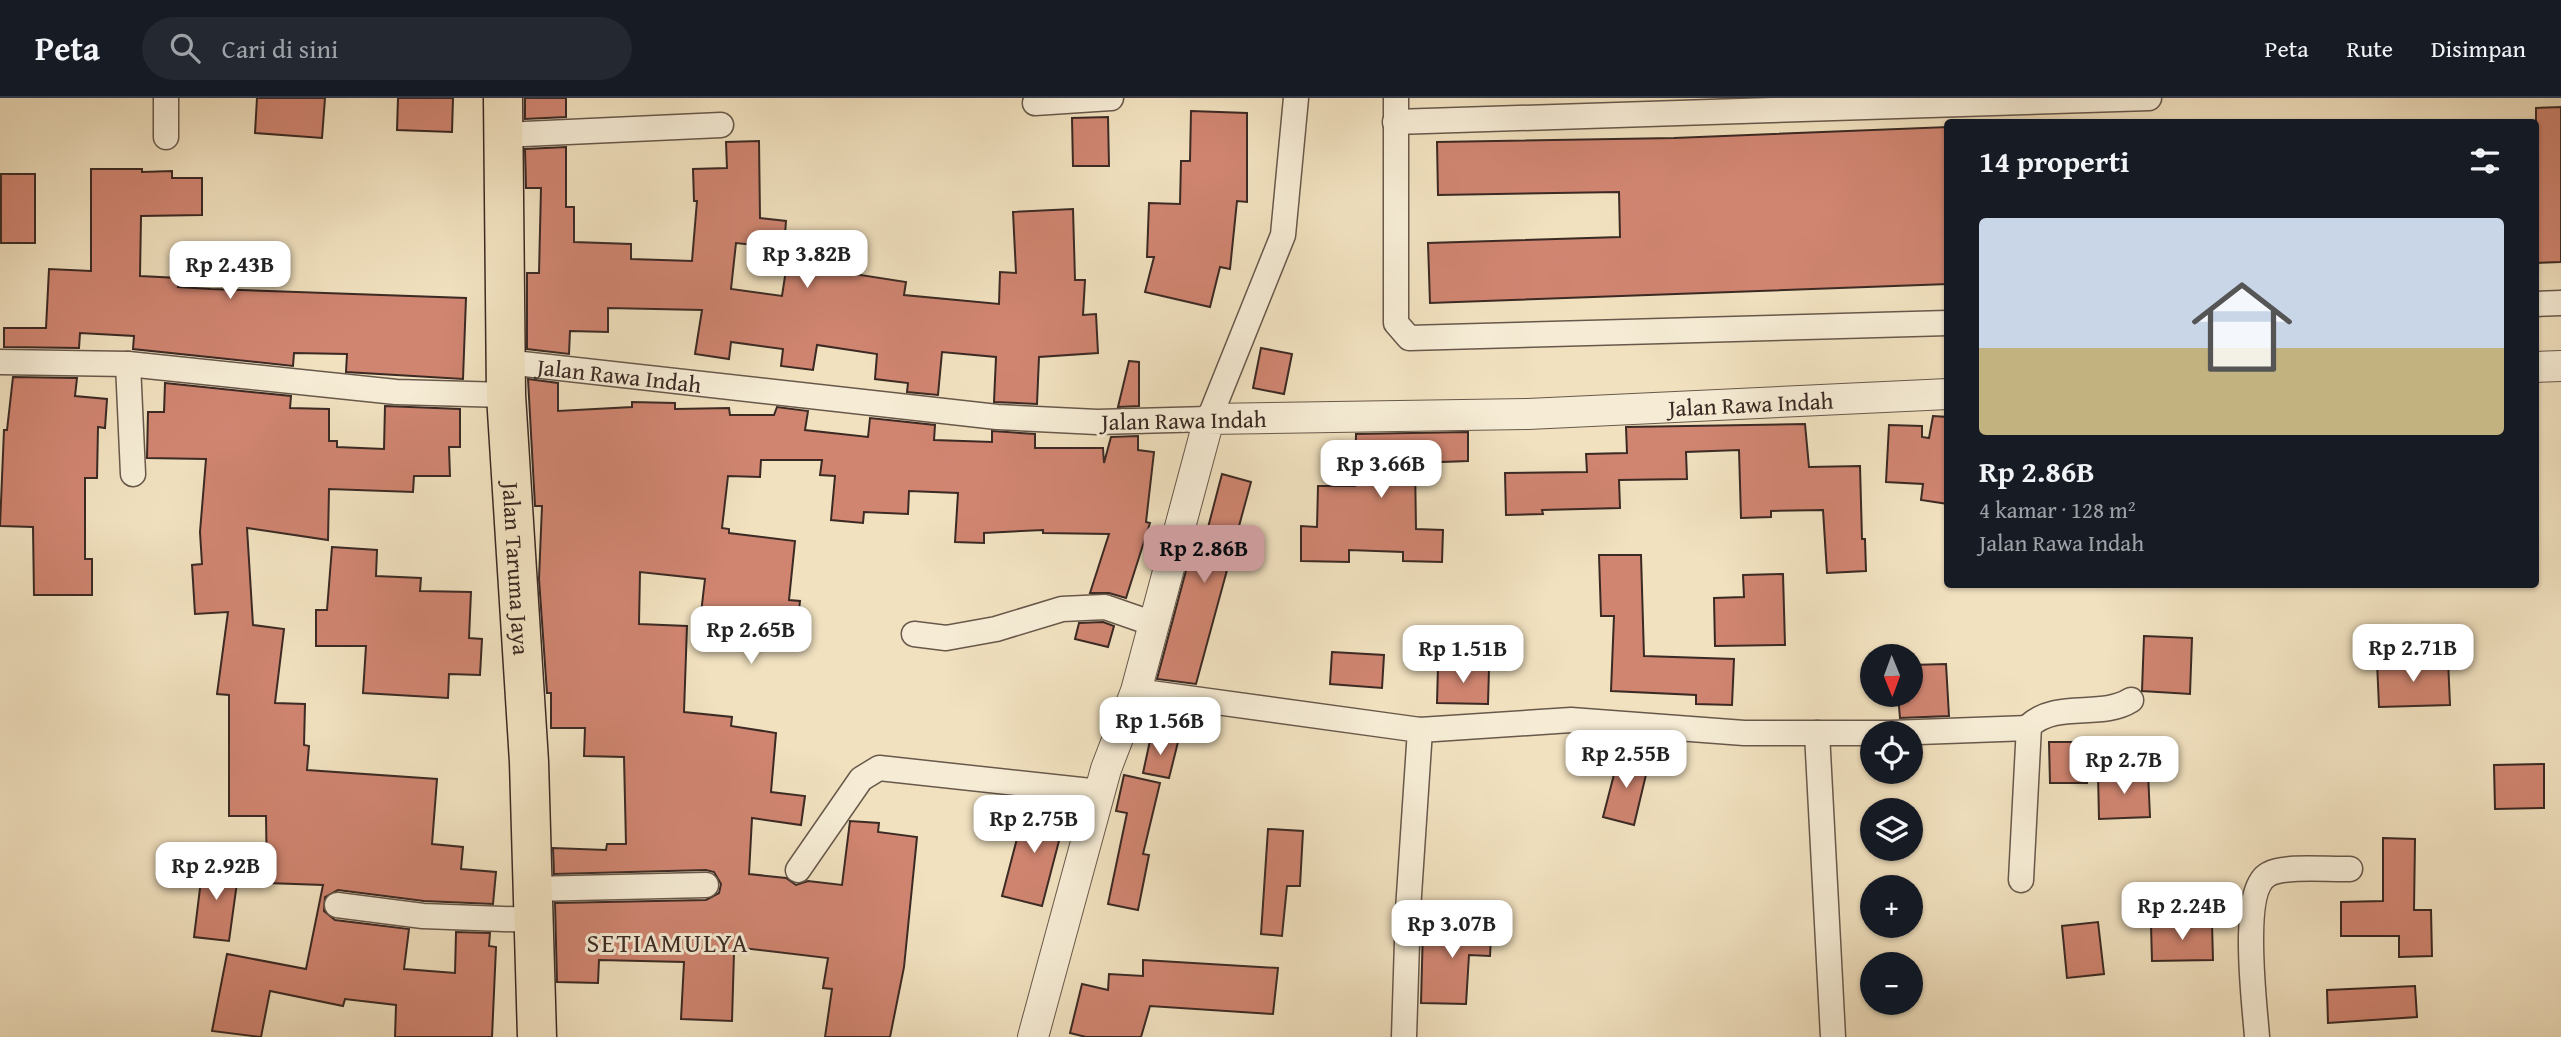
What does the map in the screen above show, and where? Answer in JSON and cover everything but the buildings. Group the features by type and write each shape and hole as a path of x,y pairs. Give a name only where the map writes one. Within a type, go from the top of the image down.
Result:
{"main road":[{"name":"Jalan Taruma Jaya","path":"503,98 506,378 529,762 537,1037"}],"street":[{"path":"166,98 166,137"},
{"path":"1035,103 1111,98"},
{"path":"1033,1037 1100,792 1136,691 1209,419 1283,235 1296,98"},
{"path":"1944,323 1409,338 1398,330 1396,323 1396,110 2149,98"},
{"path":"502,135 721,125"},
{"path":"2539,304 2561,303"},
{"name":"Jalan Rawa Indah","path":"0,362 128,363 396,392 506,378 997,417 1097,422 1528,414 1944,394"},
{"path":"128,363 133,474"},
{"path":"2539,367 2561,366"},
{"path":"914,634 946,638 996,629 1062,610 1105,607 1154,625"},
{"path":"1136,691 1420,730 1571,720 1744,733 2029,728"},
{"path":"2021,880 2029,728 2036,720 2063,711 2121,706 2131,700"},
{"path":"1404,1037 1408,910 1420,730"},
{"path":"1817,733 1833,1037"},
{"path":"798,870 861,779 879,768 1100,792"},
{"path":"2257,1037 2251,933 2257,885 2270,873 2286,870 2350,870"},
{"path":"337,905 423,916 706,885"}],"district":[{"name":"SETIAMULYA","path":"668,942"}]}
